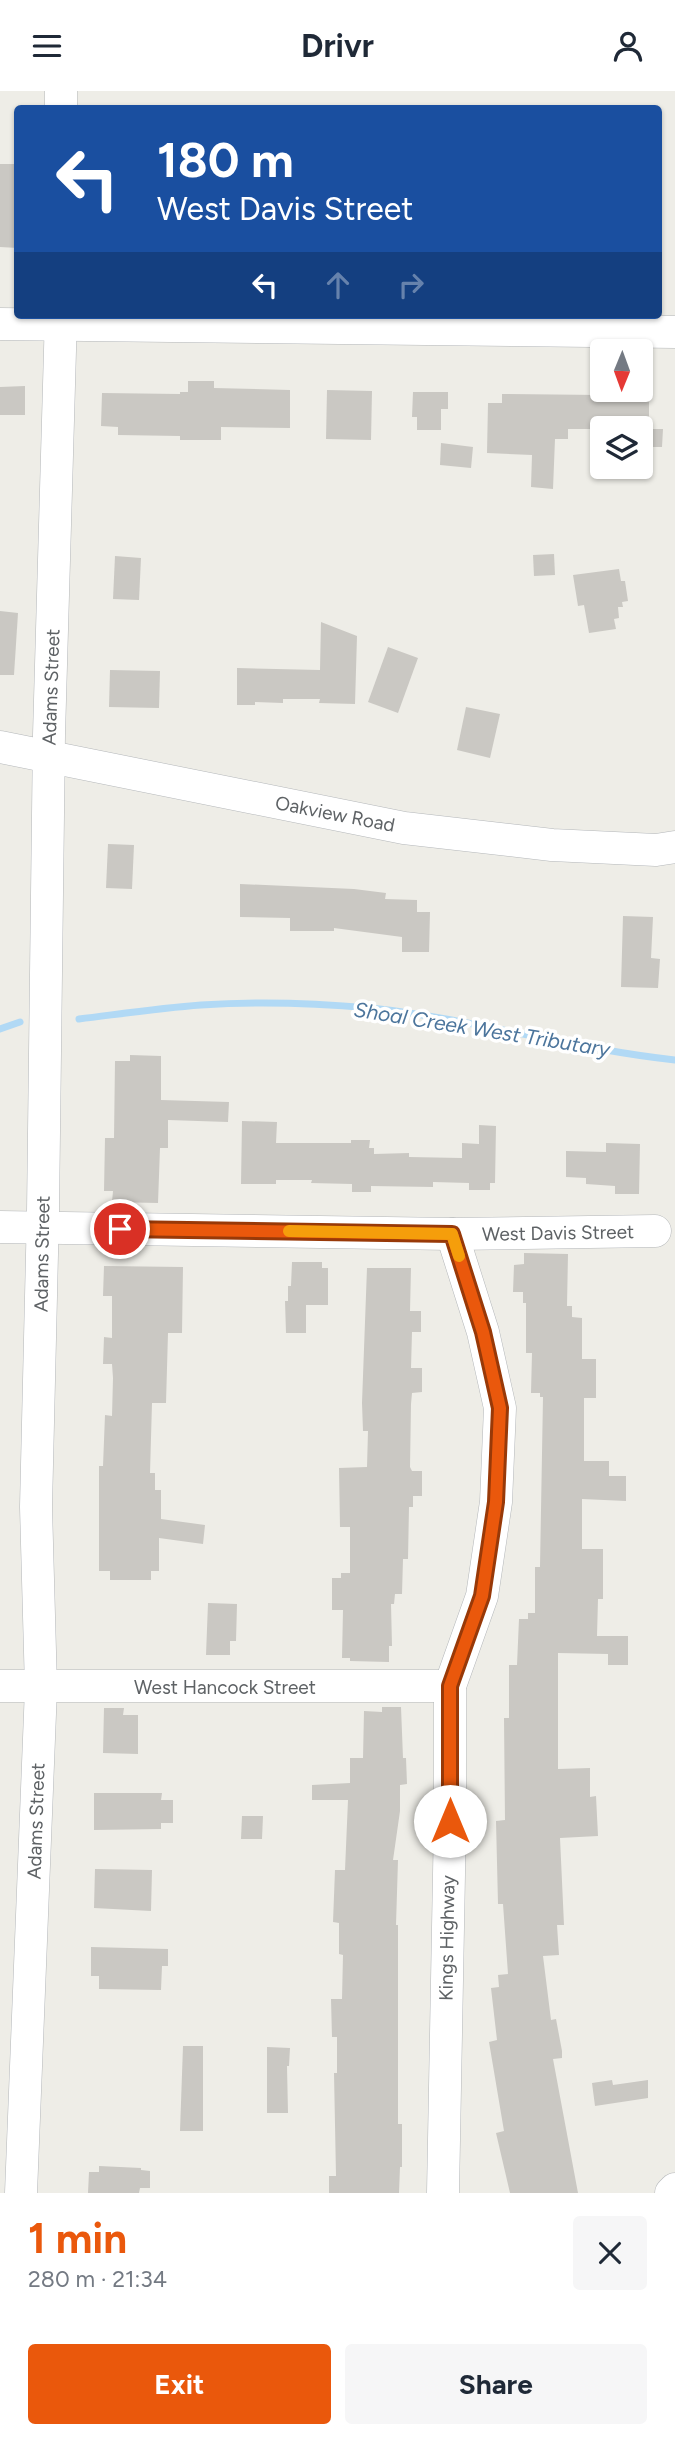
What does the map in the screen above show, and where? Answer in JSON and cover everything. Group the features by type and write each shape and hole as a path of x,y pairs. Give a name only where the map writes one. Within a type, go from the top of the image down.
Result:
{"street":[{"path":"0,324 61,320 675,333"},
{"name":"Adams Street","path":"21,2193 41,1688 36,1507 43,1227 49,756 61,320"},
{"name":"Oakview Road","path":"0,747 404,828 552,845 656,850 675,847"},
{"name":"West Davis Street","path":"0,1227 452,1234 655,1231"},
{"name":"Kings Highway","path":"443,2193 450,1686 482,1596 496,1502 500,1408 483,1332 452,1234"},
{"name":"West Hancock Street","path":"0,1686 450,1686"},
{"path":"671,2193 675,2189"}],"building":[{"path":"0,164 14,164 14,248 0,247"},
{"path":"188,381 214,381 214,388 290,390 290,428 221,427 221,440 180,440 180,436 118,435 118,427 101,426 102,393 180,394 188,392"},
{"path":"25,386 25,415 0,415 0,387"},
{"path":"327,390 372,391 371,440 326,439"},
{"path":"413,392 448,392 448,409 441,409 441,430 417,430 417,417 412,417"},
{"path":"502,394 590,395 590,403 649,403 649,416 590,416 590,429 568,429 568,439 555,439 553,489 531,487 532,455 487,453 488,403 502,403"},
{"path":"653,429 663,429 662,447 653,447"},
{"path":"441,443 473,447 471,468 440,465"},
{"path":"554,554 555,575 534,576 533,555"},
{"path":"115,556 141,558 139,600 113,599"},
{"path":"619,569 621,581 625,581 628,601 622,602 623,607 618,607 619,618 614,619 616,629 589,633 584,605 578,606 573,575"},
{"path":"0,611 18,613 14,675 0,675"},
{"path":"321,622 357,636 355,704 319,703 320,699 283,699 283,703 255,702 255,705 237,705 237,668 320,670"},
{"path":"388,647 418,658 398,713 368,702"},
{"path":"110,670 160,671 159,708 109,707"},
{"path":"466,707 500,714 490,758 457,750"},
{"path":"108,844 134,845 132,889 106,888"},
{"path":"240,884 354,889 386,893 385,899 417,900 417,912 430,912 429,952 402,952 402,937 334,928 334,931 290,931 290,918 240,917"},
{"path":"623,916 653,917 651,958 660,959 658,988 621,987"},
{"path":"130,1055 161,1056 161,1100 229,1102 228,1122 168,1120 168,1148 160,1148 158,1203 112,1202 113,1191 104,1191 105,1138 114,1138 115,1061 130,1061"},
{"path":"242,1121 277,1122 276,1143 351,1143 351,1140 370,1140 369,1148 374,1148 374,1154 409,1153 409,1157 462,1158 462,1143 479,1144 479,1125 496,1126 495,1183 490,1183 490,1190 469,1190 469,1183 433,1182 433,1187 371,1186 371,1192 352,1192 352,1184 311,1183 312,1180 241,1184"},
{"path":"606,1143 640,1144 639,1194 615,1194 615,1186 586,1184 586,1178 566,1177 566,1151 606,1152"},
{"path":"524,1253 568,1254 567,1306 572,1306 572,1317 582,1318 582,1359 596,1359 596,1398 584,1398 584,1461 609,1461 609,1476 626,1476 626,1501 582,1499 582,1549 603,1549 603,1599 598,1599 597,1636 628,1636 628,1665 608,1665 608,1654 558,1653 558,1769 590,1768 590,1797 596,1796 598,1836 560,1838 564,1925 557,1925 559,1955 543,1956 551,2020 556,2019 562,2051 562,2058 553,2059 578,2193 510,2193 496,2133 504,2131 489,2042 497,2040 491,1988 499,1987 498,1975 508,1974 503,1904 498,1904 496,1821 505,1820 504,1718 509,1718 509,1665 517,1665 519,1619 528,1619 528,1613 535,1613 535,1567 540,1567 543,1397 540,1397 540,1393 531,1393 532,1353 526,1353 526,1303 523,1303 523,1292 513,1292 514,1265 524,1264"},
{"path":"292,1262 322,1262 322,1268 328,1268 328,1305 306,1305 306,1333 286,1333 285,1301 288,1301 288,1286 291,1286"},
{"path":"104,1266 183,1267 182,1333 168,1333 166,1403 152,1403 150,1473 155,1473 155,1490 161,1490 161,1519 205,1525 203,1544 159,1538 159,1571 151,1571 151,1580 110,1580 110,1571 99,1571 99,1466 103,1466 105,1415 112,1416 113,1378 112,1364 103,1364 104,1337 112,1338 112,1296 103,1296"},
{"path":"367,1268 411,1268 410,1311 421,1311 421,1332 412,1332 411,1368 422,1368 422,1392 412,1393 410,1467 412,1471 422,1471 422,1496 413,1496 413,1507 409,1507 408,1559 403,1559 402,1594 395,1594 394,1604 391,1604 392,1646 389,1646 389,1662 350,1661 350,1658 342,1658 343,1610 332,1610 332,1578 341,1578 341,1573 350,1573 350,1527 340,1527 339,1468 367,1467 368,1431 363,1431 362,1403"},
{"path":"208,1603 237,1604 236,1641 230,1641 230,1655 206,1655"},
{"path":"382,1707 401,1707 403,1758 406,1758 407,1784 400,1785 400,1811 393,1860 398,1860 398,2124 402,2124 402,2167 399,2193 329,2193 329,2176 336,2176 334,2073 337,2073 337,2037 332,2037 331,1999 342,1999 343,1955 339,1954 339,1923 333,1922 335,1870 345,1870 348,1800 312,1800 312,1785 350,1783 350,1758 363,1758 364,1711 382,1712"},
{"path":"104,1708 124,1708 123,1715 138,1715 138,1754 103,1753"},
{"path":"94,1793 162,1793 161,1800 173,1800 173,1823 161,1823 161,1829 94,1830"},
{"path":"242,1816 263,1816 262,1839 241,1839"},
{"path":"95,1869 152,1870 151,1911 94,1908"},
{"path":"91,1947 168,1949 168,1966 162,1966 161,1990 99,1989 99,1976 91,1976"},
{"path":"183,2046 203,2046 203,2131 180,2131"},
{"path":"267,2047 290,2048 287,2066 288,2113 267,2113"},
{"path":"612,2080 613,2085 648,2080 648,2098 595,2106 592,2083"},
{"path":"99,2166 141,2168 150,2171 150,2188 140,2188 139,2193 88,2193 89,2172 99,2172"}],"waterway":[{"name":"Shoal Creek West Tributary","path":"79,1019 222,1004 350,1006 447,1019 599,1049 675,1060"},
{"name":"Shoal Creek West Tributary","path":"0,1029 20,1022"}],"slow traffic":[{"path":"289,1231 452,1234 459,1256"}],"route":[{"path":"120,1229 452,1234 483,1332 500,1408 496,1502 482,1596 450,1686 450,1821"}]}
